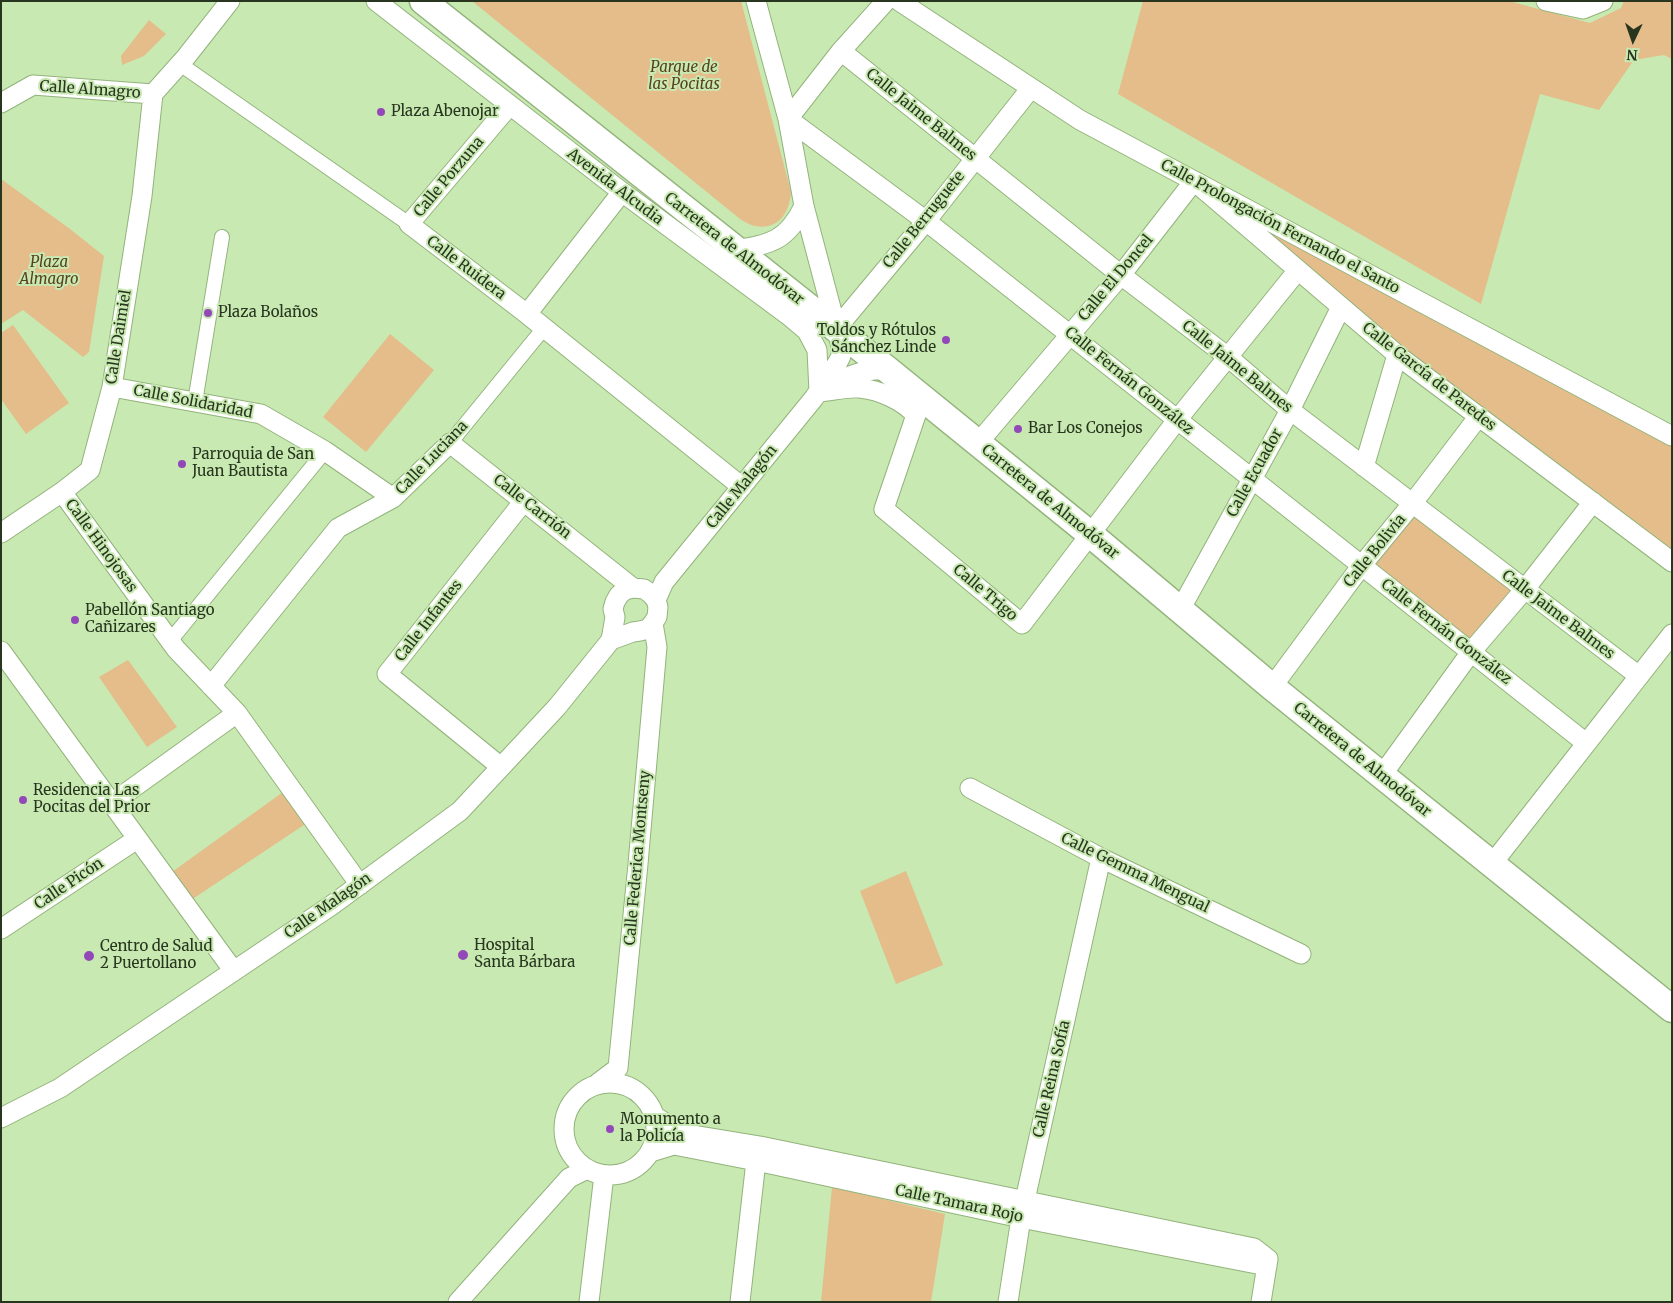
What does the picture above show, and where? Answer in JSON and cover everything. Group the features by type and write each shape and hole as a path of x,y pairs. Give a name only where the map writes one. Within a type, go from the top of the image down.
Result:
{"main road":[{"name":"Carretera de Almodóvar","path":"423,1 879,363 1090,534 1272,687 1672,1009"}],"street":[{"name":"Calle Almagro","path":"1,103 33,85 153,94 180,64 230,1"},
{"name":"Avenida Alcudia","path":"376,1 509,106 807,331 817,350 819,392"},
{"name":"Calle Malagón","path":"1,1118 60,1088 332,905 460,811 556,707 611,640 615,617 615,602 664,582 819,392 841,356 841,346 804,206 788,119 756,1"},
{"path":"788,119 842,51 886,1"},
{"name":"Calle Prolongación Fernando el Santo","path":"899,1 1080,120 1672,436"},
{"path":"1546,1 1583,9 1603,1"},
{"name":"Calle Jaime Balmes","path":"842,51 1121,275 1228,357 1290,410 1639,676"},
{"name":"Calle Ruidera","path":"180,64 409,224 527,314 742,487"},
{"name":"Calle Berruguete","path":"836,329 926,222 1030,88"},
{"name":"Calle Daimiel","path":"1,533 62,492 90,470 112,386 142,196 153,94"},
{"name":"Calle Porzuna","path":"409,224 509,106"},
{"name":"Calle Fernán González","path":"788,119 926,222 1070,334 1586,742"},
{"name":"Calle García de Paredes","path":"1194,181 1397,355 1672,562"},
{"name":"Calle El Doncel","path":"978,443 1121,275 1194,181"},
{"path":"527,314 622,192"},
{"path":"735,250 765,245 786,233 796,222 804,206"},
{"path":"194,402 222,237"},
{"path":"1090,534 1177,420 1298,270"},
{"name":"Calle Ecuador","path":"1180,610 1290,410 1341,307"},
{"name":"Calle Luciana","path":"211,686 338,528 393,498 450,443 544,328"},
{"path":"1364,468 1397,355"},
{"name":"Calle Malagón","path":"819,392 849,375 875,369 879,363"},
{"name":"Calle Solidaridad","path":"112,386 261,414 325,451 393,498"},
{"name":"Calle Trigo","path":"819,392 858,388 878,391 908,407 916,415 884,509 1022,624 1090,534"},
{"name":"Calle Bolivia","path":"1272,687 1362,566 1479,416"},
{"name":"Calle Carrión","path":"450,443 638,593"},
{"path":"170,641 325,451"},
{"name":"Calle Hinojosas","path":"62,492 170,641 237,713 360,885"},
{"name":"Calle Infantes","path":"501,767 387,674 524,501"},
{"path":"1382,775 1471,652 1525,589 1592,502"},
{"path":"611,640 642,629 657,617 658,607 638,593"},
{"path":"615,617 618,624 624,629 642,629"},
{"name":"Calle Federica Montseny","path":"618,1068 657,647 642,629"},
{"path":"1492,864 1672,634"},
{"path":"1,651 233,970"},
{"path":"112,803 237,713"},
{"name":"Calle Gemma Mengual","path":"970,788 1101,858 1301,954"},
{"name":"Calle Picón","path":"1,929 137,839"},
{"name":"Calle Reina Sofía","path":"1008,1302 1023,1210 1101,858"},
{"path":"618,1068 634,1088 648,1100 656,1117 657,1135 651,1152 639,1166 622,1174 588,1167 565,1141 564,1122 570,1105 582,1091 598,1083 618,1068"},
{"path":"598,1083 617,1082 634,1088"},
{"name":"Calle Tamara Rojo","path":"656,1117 681,1133 758,1153 1023,1210 1267,1266 1268,1259 1254,1248 1023,1210"},
{"name":"Calle Tamara Rojo","path":"651,1152 674,1145 758,1153"},
{"path":"740,1302 758,1153"},
{"path":"458,1302 569,1178 588,1167"},
{"path":"588,1167 589,1302"},
{"path":"1261,1302 1267,1266"}],"green space":[{"name":"Parque de las Pocitas","path":"472,1 741,1 791,192 785,213 776,223 763,227 751,225 740,219"},
{"path":"1143,1 1509,1 1590,23 1621,8 1624,1 1672,1 1672,59 1664,55 1634,60 1599,110 1540,94 1481,304 1118,94"},
{"path":"149,20 166,34 144,56 122,65 121,56"},
{"name":"Plaza Almagro","path":"1,179 104,256 89,352 83,357 23,310 1,324"},
{"path":"1194,181 1672,445 1672,562 1593,502"},
{"path":"13,325 69,403 26,434 1,399 1,333"},
{"path":"390,334 434,370 366,452 323,417"},
{"path":"1412,504 1525,589 1471,652 1362,565"},
{"path":"128,660 177,727 147,747 99,677"},
{"path":"290,787 313,819 185,904 165,877"},
{"path":"906,871 943,965 896,984 860,891"},
{"path":"832,1187 945,1214 931,1302 821,1302"}],"place":[{"name":"Plaza Abenojar","path":"381,112"},
{"name":"Plaza Bolaños","path":"208,313"},
{"name":"Toldos y Rótulos Sánchez Linde","path":"946,340"},
{"name":"Bar Los Conejos","path":"1018,429"},
{"name":"Parroquia de San Juan Bautista","path":"182,464"},
{"name":"Pabellón Santiago Cañizares","path":"75,620"},
{"name":"Residencia Las Pocitas del Prior","path":"23,800"},
{"name":"Hospital Santa Bárbara","path":"463,955"},
{"name":"Centro de Salud 2 Puertollano","path":"89,956"},
{"name":"Monumento a la Policía","path":"610,1129"}]}
